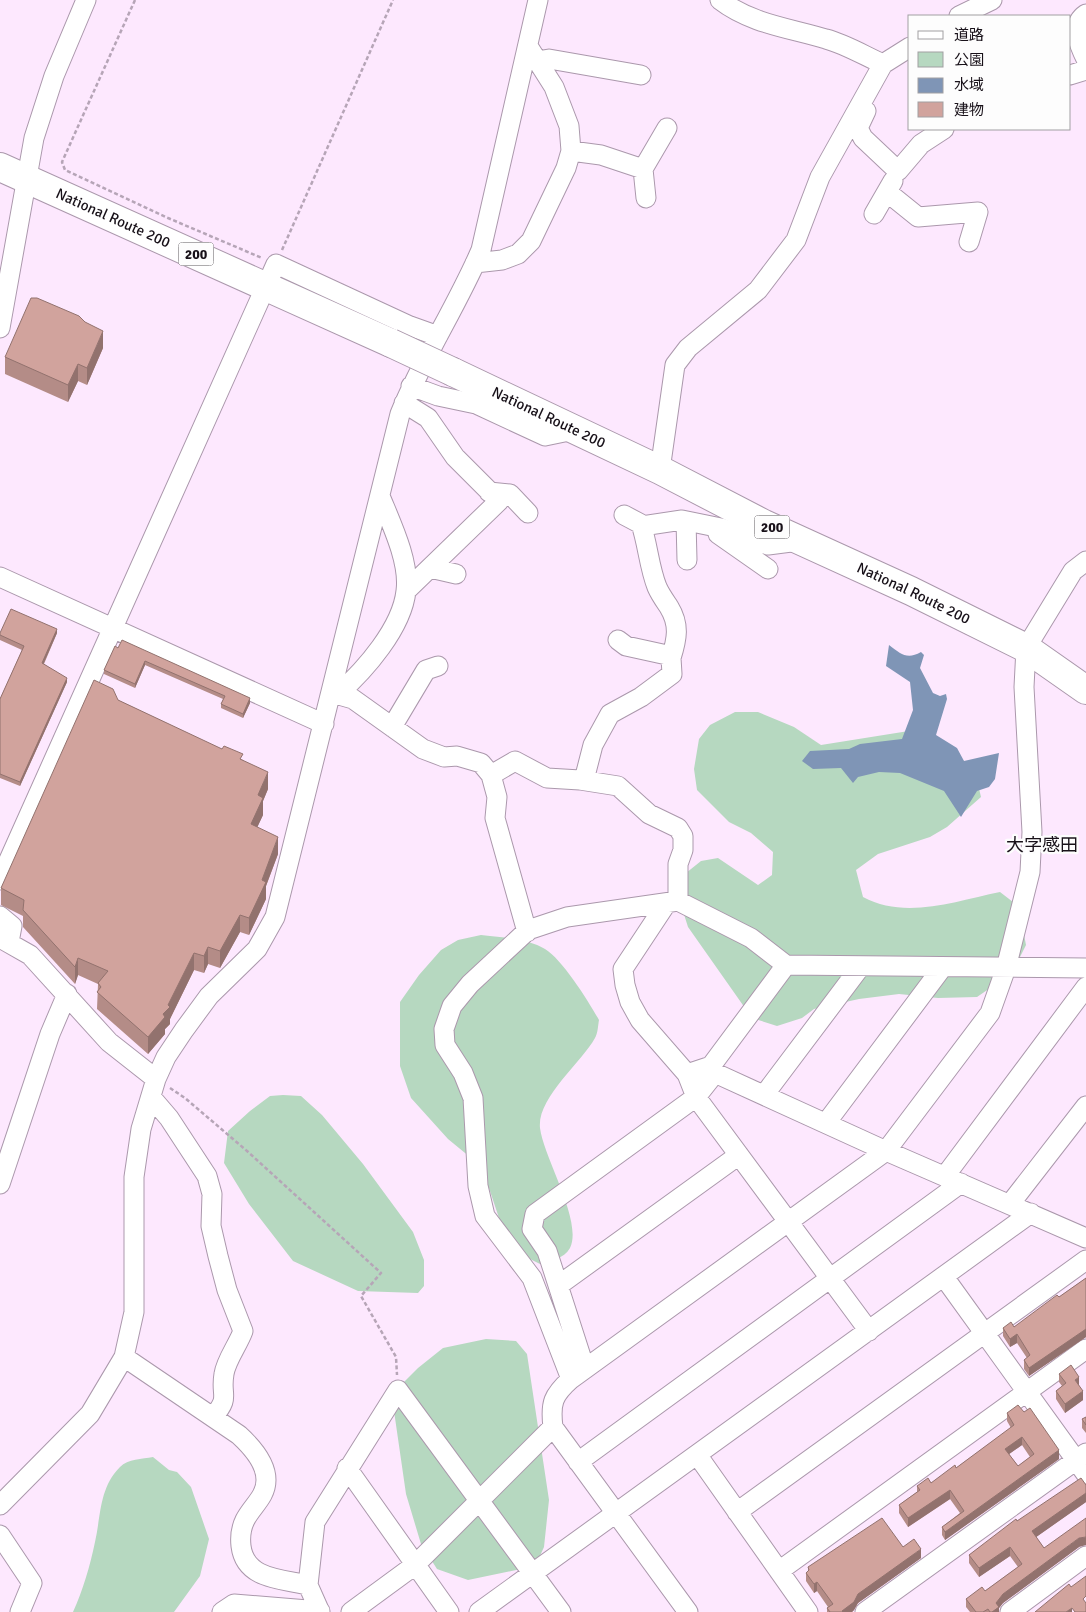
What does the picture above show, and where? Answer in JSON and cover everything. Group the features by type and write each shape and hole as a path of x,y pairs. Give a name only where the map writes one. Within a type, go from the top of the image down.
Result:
{"highway":[{"name":"National Route 200","path":"0,167 391,343 660,470 1026,648 1086,690"}],"street":[{"path":"0,328 25,178 34,138 54,76 86,0"},
{"path":"0,1505 90,1414 124,1357 134,1312 134,1177 141,1129 166,1057 209,996 257,949 275,917 324,724 335,694 380,496 408,394 481,250 533,53 538,0"},
{"path":"720,0 741,13 773,26 828,39 883,64"},
{"path":"961,15 992,0"},
{"path":"1086,14 1077,27 1078,42 1086,59"},
{"path":"660,470 675,365 688,348 758,290 796,240 820,177 883,64 908,48"},
{"path":"533,53 549,59 641,76"},
{"path":"475,263 502,260 518,254 530,241 566,168 571,151 569,126 554,87 533,53"},
{"path":"883,64 880,78 858,128 863,138 898,171"},
{"path":"1071,75 1086,70"},
{"path":"646,198 643,169 667,128"},
{"path":"874,214 898,171 921,144 942,130"},
{"path":"571,151 601,155 643,169"},
{"path":"887,192 918,217 978,212 969,242"},
{"path":"274,268 438,336"},
{"path":"0,880 114,629 188,455 261,297"},
{"path":"408,394 438,396 476,404 545,436 574,430"},
{"path":"407,590 499,502 455,457 428,418 408,394"},
{"path":"489,492 510,494 528,512"},
{"path":"335,694 350,684 389,634 401,614 407,590 398,540 380,496"},
{"path":"624,515 642,526 686,521 768,545 803,541"},
{"path":"686,521 687,560"},
{"path":"705,525 768,569"},
{"path":"584,780 593,745 610,714 640,697 672,674 671,658 678,635 676,619 658,589 651,567 649,547 642,526"},
{"path":"688,1612 553,1427 551,1407 558,1390 578,1374 886,1151 990,1013 1006,968 1030,872 1032,832 1024,687 1026,648 1073,571 1086,561"},
{"path":"430,568 456,574"},
{"path":"0,577 324,724"},
{"path":"618,640 626,646 667,655 671,658"},
{"path":"392,727 426,670 438,666"},
{"path":"335,694 353,698 423,749 444,757 457,756 481,763 491,775 498,797 495,818 527,932"},
{"path":"491,775 515,761 547,778 584,780 618,786 649,814 678,828 683,836 683,850 678,864 672,902 623,969 630,1002 640,1020 687,1074 696,1097 869,1331"},
{"path":"578,1374 532,1278 485,1216 478,1186 473,1098 463,1072 445,1046 444,1029 452,1006 470,984 527,932 567,917 672,902 751,938 786,965 1086,968"},
{"path":"0,916 12,926 5,940 30,955 109,1042 154,1088 169,1118 206,1176 212,1194 211,1226 218,1256 227,1290 243,1331 224,1374 225,1399 223,1406 213,1417"},
{"path":"578,1374 559,1285 547,1251 532,1229 535,1214 696,1097 786,965"},
{"path":"764,1095 861,966"},
{"path":"826,1124 942,968"},
{"path":"578,1462 831,1279 953,1180 1086,987"},
{"path":"0,1184 50,1034 67,994"},
{"path":"687,1074 713,1070 826,1124 1086,1238"},
{"path":"1010,1204 1080,1126 1086,1106"},
{"path":"559,1285 739,1155"},
{"path":"479,1612 698,1456 1030,1213"},
{"path":"737,1512 1086,1260"},
{"path":"865,1612 1083,1463 1026,1392 944,1277"},
{"path":"779,1571 1086,1349"},
{"path":"124,1357 240,1435 254,1449 266,1479 264,1493 245,1520 240,1537 242,1556 250,1569 268,1576 308,1585"},
{"path":"222,1612 234,1604 320,1611 308,1585 315,1522 347,1468 398,1390 561,1612"},
{"path":"351,1612 415,1565 553,1427"},
{"path":"698,1456 808,1612"},
{"path":"347,1468 449,1612"},
{"path":"0,1535 32,1583 20,1612"},
{"path":"1010,1612 1086,1556"}],"path":[{"path":"135,0 62,162 66,170 274,268 393,0"},
{"path":"154,1088 186,1098 381,1273 361,1296 396,1357 398,1390"}],"green space":[{"path":"735,712 758,712 794,727 821,745 915,730 950,747 968,765 976,776 981,797 947,827 930,837 878,854 856,870 863,897 879,904 913,908 948,904 1000,892 1013,902 1021,919 1026,945 1018,961 996,984 977,997 938,998 899,994 859,999 814,1009 802,1018 777,1026 752,1018 688,927 681,905 686,873 701,861 718,858 758,885 772,875 773,852 751,833 729,822 697,790 694,769 699,739 710,725"},
{"path":"481,935 523,941 545,949 552,954 582,992 599,1020 595,1038 552,1093 541,1117 540,1128 543,1141 567,1206 573,1236 570,1248 564,1255 540,1264 520,1254 503,1230 489,1188 476,1162 448,1139 411,1098 400,1066 400,1002 419,975 441,950 458,940"},
{"path":"270,1096 301,1096 322,1115 363,1164 413,1232 424,1260 424,1286 418,1293 358,1291 293,1261 249,1204 224,1163 228,1131"},
{"path":"486,1339 516,1341 527,1354 549,1500 544,1547 539,1558 521,1569 468,1580 437,1569 421,1544 406,1494 394,1411 400,1386 418,1368 443,1348"},
{"path":"153,1457 169,1470 177,1472 191,1487 209,1539 200,1576 174,1612 73,1612 88,1569 104,1493 108,1484 123,1464"}],"water":[{"path":"889,645 908,656 921,652 924,655 920,668 933,693 940,696 946,694 947,699 936,735 957,748 964,761 999,753 995,779 989,787 977,791 961,817 944,791 900,773 879,772 858,777 853,783 841,768 813,769 802,761 810,751 849,749 860,744 902,739 913,710 910,682 886,666"}],"building":[{"path":"31,298 37,298 79,316 85,322 103,331 87,368 78,364 68,385 5,357"},
{"path":"11,609 57,629 42,663 67,678 20,782 0,774 0,699 24,646 0,635"},
{"path":"122,640 250,698 243,714 221,704 225,696 145,661 135,684 104,670 115,646 118,648"},
{"path":"94,680 113,689 118,700 222,749 224,746 243,754 240,759 268,772 258,795 263,798 251,824 278,837 262,880 266,882 249,918 240,915 220,951 208,947 204,956 194,953 168,1005 170,1007 163,1014 165,1017 148,1037 97,992 101,987 98,983 108,971 78,958 75,967 23,910 24,900 1,888"},
{"path":"1086,1278 1086,1329 1029,1368 1024,1360 1030,1355 1017,1334 1010,1339 1003,1328 1011,1322 1014,1327 1057,1295 1059,1297"},
{"path":"1071,1365 1079,1377 1075,1380 1083,1391 1065,1404 1056,1391 1066,1383 1059,1374"},
{"path":"1018,1405 1024,1412 1030,1408 1059,1450 945,1532 942,1527 964,1511 950,1490 908,1518 899,1505 920,1490 917,1486 928,1478 931,1483 955,1465 956,1468 1014,1425 1007,1413","holes":["1022,1437 1034,1454 1018,1466 1005,1449"]},
{"path":"1086,1417 1086,1425 1082,1419"},
{"path":"1081,1478 1086,1485 1086,1493 1032,1531 1044,1548 1086,1518 1086,1537 1079,1538 1003,1594 996,1603 999,1607 992,1612 988,1609 983,1612 976,1612 966,1599 982,1587 985,1591 1022,1564 1010,1547 979,1568 969,1555 1016,1519 1017,1521"},
{"path":"882,1518 903,1547 914,1539 921,1549 858,1594 854,1602 843,1612 830,1612 827,1608 833,1604 817,1582 814,1584 806,1573 809,1570 808,1567"},
{"path":"1086,1576 1086,1596 1083,1599 1086,1603 1086,1612 1075,1612 1072,1608 1066,1612 1035,1612 1069,1584 1071,1587"}],"district":[{"name":"大字感田","path":"1042,845"}]}
